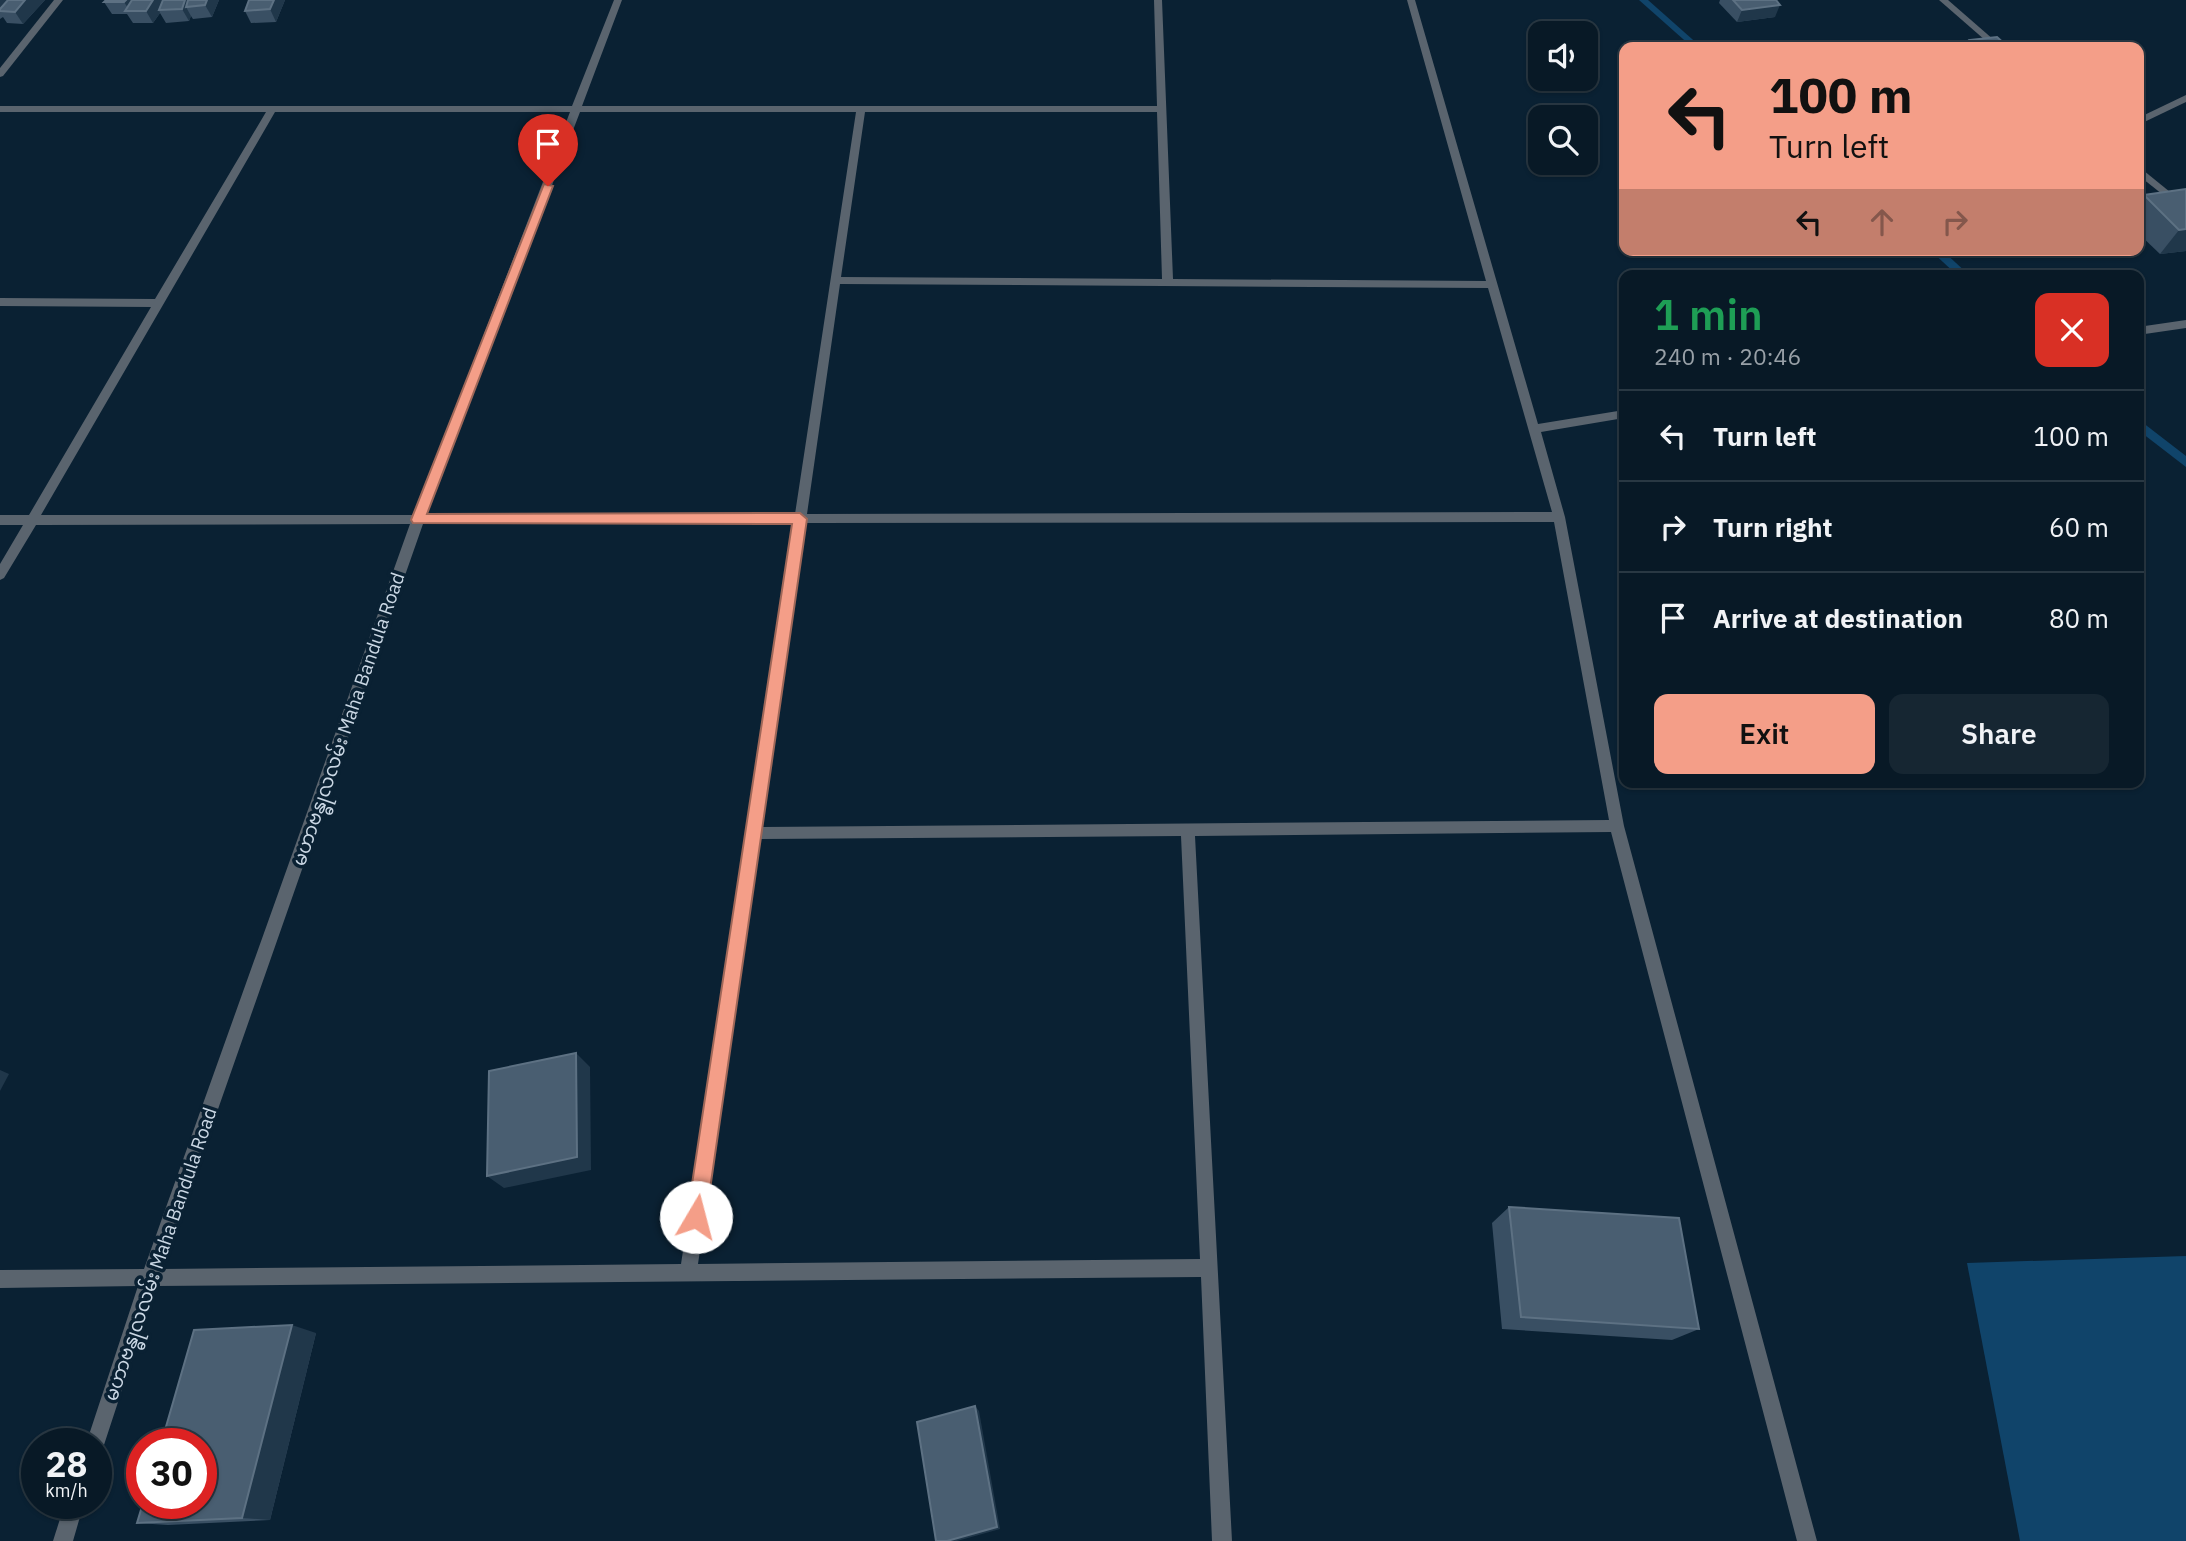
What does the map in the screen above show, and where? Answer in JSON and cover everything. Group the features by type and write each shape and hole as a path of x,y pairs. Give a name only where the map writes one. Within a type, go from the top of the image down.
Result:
{"street":[{"path":"0,74 58,0"},
{"name":"မဟာဗန္ဓုလလမ်း Maha Bandula Road","path":"100,1428 150,1277 418,520 618,0"},
{"path":"1158,0 1168,284"},
{"path":"1412,0 1559,517 1617,826 1807,1541"},
{"path":"1943,0 1992,42"},
{"path":"2144,119 2186,99"},
{"path":"0,109 1161,110"},
{"path":"0,575 272,109"},
{"path":"688,1272 861,109"},
{"path":"2144,174 2186,210"},
{"path":"835,280 1493,285"},
{"path":"0,302 159,303"},
{"path":"2144,330 2186,324"},
{"path":"1533,429 1619,415"},
{"path":"0,520 1559,517"},
{"path":"754,834 1617,826"},
{"path":"1188,830 1222,1541"},
{"path":"0,1279 1209,1268"},
{"path":"63,1541 70,1519"}],"water":[{"path":"2186,1256 2186,1541 2020,1541 1967,1263"}],"building":[{"path":"8,0 25,0 15,12 0,11"},
{"path":"106,0 126,0 104,2"},
{"path":"132,0 153,0 146,11 125,11"},
{"path":"163,0 185,0 182,9 159,10"},
{"path":"188,0 207,0 205,5 186,7"},
{"path":"249,0 274,0 270,9 245,11"},
{"path":"1733,0 1776,0 1780,5 1742,10"},
{"path":"1997,37 2002,42 1972,42 1970,40"},
{"path":"2186,189 2186,229 2179,230 2144,195"},
{"path":"576,1053 577,1157 487,1176 489,1071"},
{"path":"1509,1207 1679,1218 1699,1329 1521,1317"},
{"path":"292,1325 242,1518 137,1523 138,1519 217,1519 217,1428 166,1428 194,1330"},
{"path":"975,1406 997,1527 947,1541 936,1541 917,1422"}],"waterway":[{"path":"1643,0 1691,42"},
{"path":"1942,256 1958,270"},
{"path":"2144,428 2186,463"}],"route":[{"path":"548,186 418,520 800,519 696,1217"}]}
